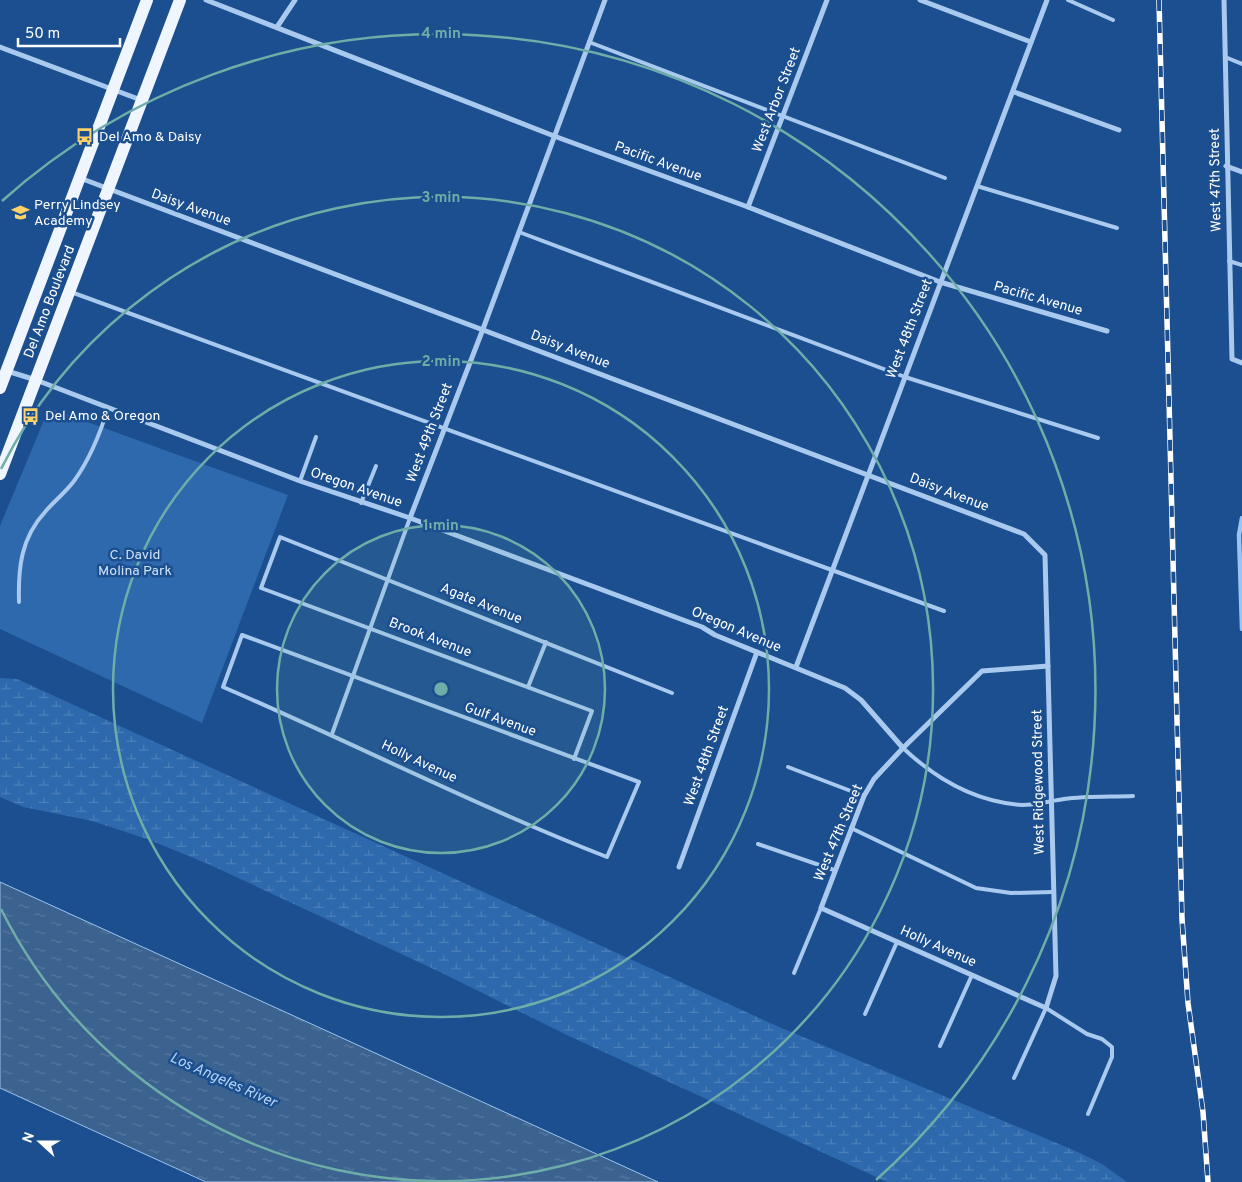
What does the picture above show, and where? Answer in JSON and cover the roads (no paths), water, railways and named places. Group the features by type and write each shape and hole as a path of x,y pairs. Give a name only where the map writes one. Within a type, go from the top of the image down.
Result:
{"main road":[{"name":"Del Amo Boulevard","path":"0,388 147,0"},
{"name":"Del Amo Boulevard","path":"0,474 180,0"}],"street":[{"name":"Pacific Avenue","path":"206,0 554,136 748,207 940,282 1108,331"},
{"path":"276,27 295,0"},
{"name":"West 49th Street","path":"410,518 444,427 484,329 605,0"},
{"name":"West Arbor Street","path":"748,207 827,0"},
{"path":"920,0 1031,42"},
{"name":"West 48th Street","path":"796,667 940,282 1014,92 1047,0"},
{"name":"West 47th Street","path":"1224,0 1226,166 1232,359 1242,363"},
{"path":"0,47 142,100"},
{"path":"1014,92 1119,130"},
{"path":"1226,166 1242,172"},
{"name":"Daisy Avenue","path":"80,178 1024,534 1045,555"},
{"name":"Oregon Avenue","path":"6,371 36,380 300,481 410,518 702,627 715,635 845,688 861,700 903,748"},
{"name":"West Ridgewood Street","path":"1045,555 1056,976 1046,1008"},
{"name":"West 48th Street","path":"679,867 757,652"},
{"name":"West 47th Street","path":"821,908 864,796 874,779 903,748 982,671 1048,666"},
{"name":"Holly Avenue","path":"821,908 1046,1008"}],"lane":[{"path":"1068,0 1113,20"},
{"path":"589,42 945,178"},
{"path":"1225,58 1242,64"},
{"path":"977,186 1117,228"},
{"path":"519,232 905,377 1098,438"},
{"path":"1229,261 1242,265"},
{"path":"70,292 428,424 444,427 831,572 944,611"},
{"path":"20,602 20,561 32,527 73,482 96,442 108,408"},
{"path":"300,481 316,437"},
{"path":"361,503 376,466"},
{"name":"West 49th Street","path":"332,734 353,678 369,627 410,518"},
{"name":"Agate Avenue","path":"260,588 280,537 672,693"},
{"name":"Brook Avenue","path":"260,588 592,711 574,759"},
{"name":"Gulf Avenue","path":"222,687 242,635 353,678 639,782"},
{"path":"528,687 546,642"},
{"name":"Holly Avenue","path":"222,687 332,734 542,832 607,857 639,782"},
{"path":"903,748 922,766 940,778 968,792 996,802 1024,805 1065,799 1133,796"},
{"path":"788,766 864,796"},
{"path":"851,828 976,888 1011,893 1053,892"},
{"path":"758,844 834,870"},
{"path":"794,973 821,908"},
{"path":"865,1014 897,942"},
{"path":"940,1046 972,975"},
{"path":"1014,1078 1046,1008 1087,1034 1102,1039 1112,1047 1112,1057 1088,1114"}],"water":[{"name":"Los Angeles River","path":"0,882 658,1182 206,1182 0,1088"}],"waterway":[{"path":"1242,518 1239,535 1242,629"}],"railway":[{"path":"1159,0 1182,919 1188,1003 1203,1112 1208,1182"}],"place":[{"name":"Del Amo & Daisy","path":"85,137"},
{"name":"Perry Lindsey Academy","path":"20,213"},
{"name":"Del Amo & Oregon","path":"31,416"}],"park label":[{"name":"C. David Molina Park","path":"135,564"}]}
